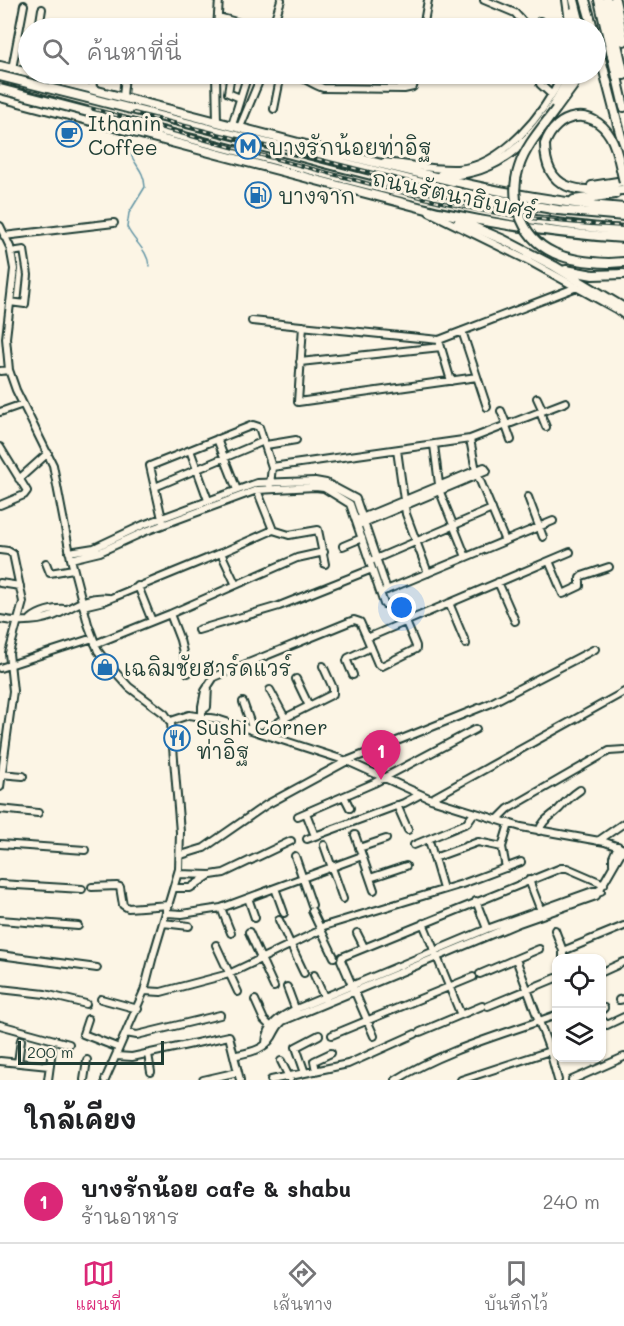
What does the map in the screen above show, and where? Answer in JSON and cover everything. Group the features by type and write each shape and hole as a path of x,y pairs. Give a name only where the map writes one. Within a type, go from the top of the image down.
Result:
{"main road":[{"path":"572,0 574,18"},
{"path":"572,0 578,18"},
{"path":"585,0 590,18"},
{"path":"599,0 603,18"},
{"path":"607,0 624,75"},
{"path":"615,0 624,41"},
{"path":"606,31 624,107"},
{"name":"ถนนรัตนาธิเบศร์","path":"0,66 18,70"},
{"name":"ถนนรัตนาธิเบศร์","path":"0,75 18,80"},
{"path":"606,80 624,148"},
{"path":"19,84 18,97 22,103"},
{"name":"ถนนรัตนาธิเบศร์","path":"33,84 461,193 558,210 624,216"},
{"name":"ถนนรัตนาธิเบศร์","path":"73,84 362,159 509,194 557,202 624,208"},
{"path":"410,171 464,174 497,163 533,132 565,84"},
{"path":"574,84 529,146 519,168 515,190 519,215 532,239 550,252 577,261 624,262"},
{"name":"ถนนรัตนาธิเบศร์","path":"0,89 401,194 556,225 624,230"},
{"name":"ถนนรัตนาธิเบศร์","path":"0,98 424,209 555,233 624,237"},
{"path":"564,185 591,186 624,182 609,135 596,121 587,117 568,117 548,135 545,144 546,163 550,173 564,185 585,190 624,191"},
{"path":"235,136 336,152"},
{"path":"259,156 317,182"},
{"path":"557,202 624,191"},
{"path":"438,212 504,240 554,266 624,308"},
{"path":"554,266 587,274 624,274"}],"street":[{"path":"219,0 218,17 222,18"},
{"path":"277,18 281,0"},
{"path":"425,18 428,0"},
{"path":"484,0 520,18"},
{"path":"566,0 569,18"},
{"path":"22,18 24,5"},
{"path":"41,18 42,9"},
{"path":"12,69 18,37"},
{"path":"93,84 93,89"},
{"path":"123,97 124,84"},
{"path":"216,84 218,122"},
{"path":"229,84 228,93 240,98"},
{"path":"236,126 245,84"},
{"path":"236,126 257,84"},
{"path":"273,109 279,84"},
{"path":"312,84 323,88 404,89 412,87 413,84"},
{"path":"540,84 551,94"},
{"path":"362,159 436,169 460,169 471,166 507,148 529,125 557,84"},
{"path":"424,209 531,262 624,315"},
{"path":"4,236 114,223"},
{"path":"0,226 11,252 15,277 8,314 6,351 9,370 48,453 55,475 73,569 94,641 102,656 129,687 171,721 181,855 178,874 138,1009 105,1080"},
{"path":"10,302 25,304 28,275 24,250 11,252"},
{"path":"300,362 440,344 462,331 577,287"},
{"path":"0,313 8,314"},
{"path":"252,321 440,344"},
{"path":"303,326 298,402 477,377"},
{"path":"462,331 487,407"},
{"path":"440,344 451,381"},
{"path":"0,371 9,370"},
{"path":"537,398 546,427"},
{"path":"272,467 470,439 566,402"},
{"path":"0,412 23,404"},
{"path":"501,411 511,440"},
{"path":"165,526 150,466 217,439 256,425 265,443 272,467 270,485"},
{"path":"217,439 237,490"},
{"path":"470,439 477,473 505,541"},
{"path":"156,487 265,443 296,440"},
{"path":"434,445 440,489 466,557"},
{"path":"0,447 2,456 26,489 26,494 0,505"},
{"path":"190,450 208,500"},
{"path":"397,450 404,504 415,542 428,573"},
{"path":"19,479 48,453"},
{"path":"359,522 477,473"},
{"path":"70,556 98,546 133,529 257,483 270,485 326,483 356,499 362,538 384,591 384,604"},
{"path":"70,556 97,553 146,531 165,526 270,485"},
{"path":"257,490 273,530"},
{"path":"528,496 543,537"},
{"path":"198,630 266,610 492,509"},
{"path":"384,591 553,521"},
{"path":"359,522 384,591"},
{"path":"0,619 17,622 97,598 109,598 273,530 289,535 318,530 325,564"},
{"path":"343,546 362,538"},
{"path":"0,550 10,551 13,554 23,602 9,653 13,684 3,739 0,787"},
{"path":"0,668 94,641 152,621 297,558 324,552"},
{"path":"367,638 570,552"},
{"path":"221,553 236,585"},
{"path":"549,561 563,594 580,586 582,576 609,567"},
{"path":"46,563 50,573 73,569"},
{"path":"498,582 515,621"},
{"path":"0,583 20,586"},
{"path":"138,586 152,621"},
{"path":"449,603 466,644"},
{"path":"170,614 180,640 188,673"},
{"path":"203,713 205,691 214,677 354,620 360,621 379,666 412,652 416,646 406,622"},
{"path":"353,675 347,662 348,658 371,647"},
{"path":"181,855 204,848 266,805 347,761 489,704 595,649"},
{"path":"263,733 285,718 333,694 333,688 323,666"},
{"path":"296,679 309,706"},
{"path":"270,690 285,718"},
{"path":"431,800 624,692"},
{"path":"243,702 253,730"},
{"path":"171,721 182,716 203,713 347,761 431,800 508,824 598,841 622,848 613,857 613,864 602,888 593,897 487,929 436,954"},
{"path":"298,816 384,778 476,729"},
{"path":"496,820 503,812 609,751 624,750"},
{"path":"1,774 23,776"},
{"path":"539,831 544,820 557,811 566,799 580,790"},
{"path":"307,839 419,795"},
{"path":"344,796 350,808"},
{"path":"398,805 408,830"},
{"path":"0,809 39,813"},
{"path":"306,813 315,836"},
{"path":"414,845 467,823 474,813"},
{"path":"598,841 624,823"},
{"path":"506,868 502,847 508,824"},
{"path":"355,835 375,890"},
{"path":"359,848 386,839"},
{"path":"178,874 224,873 291,841"},
{"path":"434,858 478,842 502,847"},
{"path":"0,844 85,850"},
{"path":"430,844 442,890"},
{"path":"324,845 343,899"},
{"path":"295,856 312,908 323,928 333,957"},
{"path":"167,913 182,914 220,908 362,856"},
{"path":"144,991 161,992 229,974 323,928 521,862"},
{"path":"370,878 406,866"},
{"path":"374,1036 341,958 564,867 602,888"},
{"path":"174,888 190,888 211,875"},
{"path":"529,880 542,911"},
{"path":"0,884 82,889"},
{"path":"92,887 120,887 123,905 128,908 169,905"},
{"path":"275,888 284,913"},
{"path":"248,898 255,918"},
{"path":"476,902 487,929"},
{"path":"220,908 231,933"},
{"path":"237,1055 259,1050 268,1040 273,1029 297,1012 542,911"},
{"path":"0,920 78,926"},
{"path":"279,920 304,973"},
{"path":"164,923 189,926"},
{"path":"423,923 461,1015"},
{"path":"565,954 624,926"},
{"path":"555,930 563,954"},
{"path":"249,932 274,987"},
{"path":"357,933 364,947"},
{"path":"216,945 238,992"},
{"path":"332,1035 539,949"},
{"path":"0,955 97,968"},
{"path":"516,959 552,1048"},
{"path":"606,970 624,962"},
{"path":"314,975 325,1000"},
{"path":"271,1080 348,1064 461,1015 552,980"},
{"path":"287,987 297,1012"},
{"path":"0,989 45,994 86,1004"},
{"path":"101,999 138,1009"},
{"path":"255,1000 264,1020 273,1029"},
{"path":"126,1033 137,1035 220,1015"},
{"path":"396,1080 449,1052 552,1017"},
{"path":"606,1024 624,1017"},
{"path":"88,1019 83,1034 119,1048"},
{"path":"0,1025 69,1044"},
{"path":"305,1073 296,1047 319,1035"},
{"path":"116,1056 127,1058 229,1036 240,1080"},
{"path":"18,1063 21,1040"},
{"path":"48,1080 52,1050"},
{"path":"461,1080 552,1050"},
{"path":"316,1071 314,1061 330,1053"},
{"path":"148,1054 152,1076"},
{"path":"572,1080 624,1058"},
{"path":"0,1060 49,1066"},
{"path":"84,1080 87,1060"},
{"path":"281,1061 289,1078"},
{"path":"555,1062 558,1080"},
{"path":"203,1080 238,1072"}],"waterway":[{"path":"129,134 130,151 142,173 145,187 129,213 127,227 146,255 149,266"}],"railway":[{"path":"0,84 432,200 529,218 624,226"},
{"path":"134,113 501,205"}],"place":[{"name":"Ithanin Coffee","path":"69,134"},
{"name":"บางรักน้อยท่าอิฐ","path":"248,146"},
{"name":"บางจาก","path":"258,195"},
{"name":"เฉลิมชัยฮาร์ดแวร์","path":"105,667"},
{"name":"Sushi Corner ท่าอิฐ","path":"177,738"},
{"name":"บางรักน้อย cafe & shabu","path":"381,780"}]}
